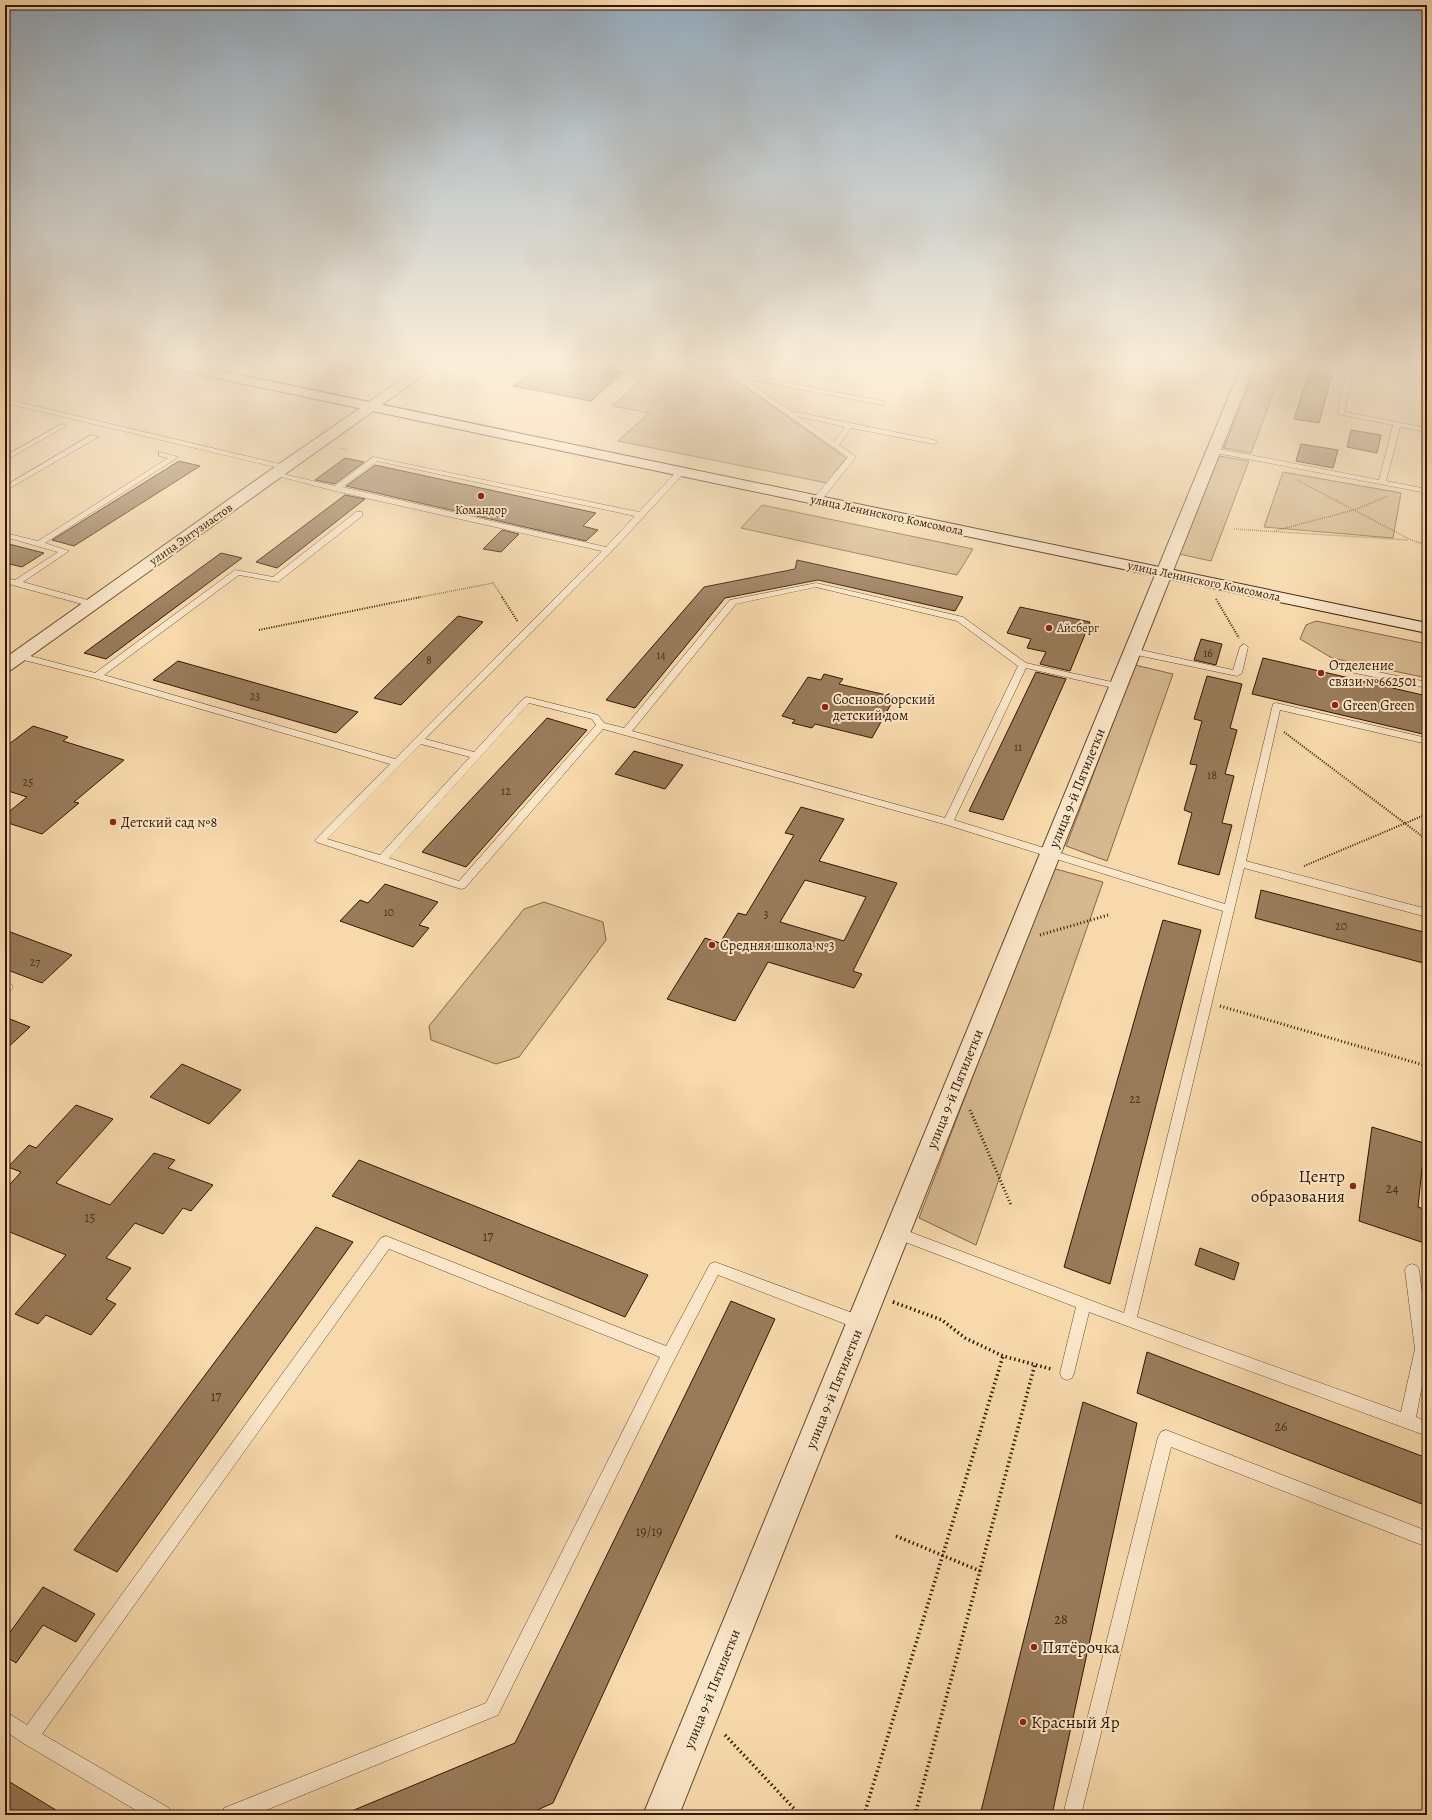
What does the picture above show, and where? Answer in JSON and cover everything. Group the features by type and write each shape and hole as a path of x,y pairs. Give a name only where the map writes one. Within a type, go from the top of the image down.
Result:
{"street":[{"name":"улица Энтузиастов","path":"5,666 314,447"},
{"name":"улица Ленинского Комсомола","path":"561,447 1427,628"},
{"name":"улица 9-й Пятилетки","path":"661,1815 1215,447"}],"lane":[{"path":"5,459 26,447"},
{"path":"5,489 77,447"},
{"path":"185,447 279,471 335,489 608,550"},
{"path":"817,500 852,457 836,447"},
{"path":"1382,482 1391,447"},
{"path":"1214,450 1427,491"},
{"path":"39,544 174,457 162,454"},
{"path":"335,489 376,459 641,515"},
{"path":"601,725 461,885 320,840 395,762 608,550 681,472"},
{"path":"97,676 238,572 275,580 359,514"},
{"path":"5,535 65,551 16,583"},
{"path":"5,580 92,604"},
{"path":"626,732 734,602 816,585 960,619 1024,665 1118,686"},
{"path":"1132,651 1237,673 1244,647"},
{"path":"19,656 97,676 395,762"},
{"path":"948,822 1024,665"},
{"path":"1339,667 1427,684"},
{"path":"382,860 527,700 595,717 601,725 948,822 1228,910"},
{"path":"1129,1321 1240,863 1276,706 1427,741"},
{"path":"418,740 476,756"},
{"path":"1240,863 1427,913"},
{"path":"897,1233 1129,1321 1427,1429"},
{"path":"29,1737 386,1242 669,1354"},
{"path":"231,1815 492,1709 669,1354 715,1268 861,1323"},
{"path":"1407,1422 1424,1350 1412,1270"},
{"path":"1067,1373 1084,1304"},
{"path":"1072,1815 1166,1437 1427,1539"},
{"path":"5,1720 29,1737 162,1815"}],"path":[{"path":"338,447 348,450"},
{"path":"1292,477 1411,540 1427,545"},
{"path":"1272,532 1354,510 1408,488"},
{"path":"1234,529 1411,540"},
{"path":"259,630 493,583 525,633"},
{"path":"1213,595 1244,647"},
{"path":"1273,723 1427,840"},
{"path":"1283,874 1427,814"},
{"path":"1015,942 1108,915"},
{"path":"1206,1002 1427,1066"},
{"path":"958,1083 1011,1205"},
{"path":"872,1294 942,1320 965,1338 1003,1356 1067,1373"},
{"path":"864,1815 1003,1356"},
{"path":"915,1815 1035,1364"},
{"path":"896,1536 980,1571"},
{"path":"725,1735 800,1815"}],"shaded area":[{"path":"648,447 830,447 846,458 827,483"},
{"path":"1224,447 1253,447 1251,453"},
{"path":"1219,456 1249,461 1211,561 1179,554"},
{"path":"1283,472 1401,493 1393,538 1264,527"},
{"path":"762,505 973,549 957,575 741,528"},
{"path":"1316,621 1427,644 1427,678 1332,658 1300,639 1306,625"},
{"path":"1135,665 1173,674 1107,861 1066,846"},
{"path":"1052,868 1103,882 976,1245 919,1218"},
{"path":"544,902 603,922 606,940 519,1057 496,1064 431,1040 429,1026 524,909"}],"building":[{"path":"1300,447 1319,447 1338,450 1333,468 1296,461"},
{"path":"1347,447 1378,447 1377,453"},
{"path":"345,458 364,462 335,484 315,480"},
{"path":"179,461 200,466 74,546 52,540"},
{"path":"375,465 596,513 583,526 598,530 586,541 346,486"},
{"path":"345,495 365,499 277,568 256,562"},
{"path":"502,530 519,534 501,552 483,549"},
{"path":"5,543 44,553 22,567 5,563"},
{"path":"221,553 242,558 106,659 84,653"},
{"path":"797,560 963,597 955,611 818,580 725,598 635,708 606,700 704,587 795,569"},
{"name":"Айсберг","path":"1020,607 1090,622 1070,671 1040,664 1046,652 1027,648 1031,639 1007,633"},
{"path":"458,616 483,622 401,705 374,698"},
{"path":"1201,639 1222,644 1216,665 1194,660"},
{"path":"1263,658 1427,696 1427,735 1252,694"},
{"path":"178,661 358,712 336,733 153,680"},
{"path":"1036,672 1066,679 1003,820 969,811"},
{"name":"Сосновоборский детский дом","path":"824,674 843,679 839,684 895,697 872,738 815,724 812,728 792,723 795,720 782,716 808,677 821,680"},
{"path":"1207,676 1242,684 1230,728 1237,730 1225,774 1234,776 1222,823 1232,825 1219,875 1178,864 1192,813 1184,810 1197,765 1190,764 1202,721 1194,719"},
{"path":"547,718 587,730 466,867 422,852"},
{"path":"33,726 68,737 63,741 124,760 74,802 79,803 42,834 5,822 5,815 27,797 5,790 5,747"},
{"path":"634,751 683,765 665,789 615,774"},
{"path":"801,807 844,819 819,861 897,883 853,971 862,974 854,988 768,962 735,1021 667,999 705,938 720,943 738,913 746,915 794,835 785,833","holes":["805,880 866,897 844,941 780,922"]},
{"path":"385,884 438,902 419,925 429,928 413,947 340,921 360,900 368,903"},
{"path":"1261,890 1427,933 1427,964 1255,918"},
{"path":"1163,920 1201,930 1110,1284 1064,1267"},
{"path":"5,930 72,955 42,983 5,969"},
{"path":"5,1017 30,1027 5,1050"},
{"path":"182,1064 241,1090 209,1124 150,1097"},
{"path":"76,1105 113,1119 56,1183 110,1205 154,1153 175,1160 168,1168 213,1185 191,1211 183,1208 163,1234 135,1223 106,1258 131,1268 106,1299 116,1304 91,1335 46,1315 38,1324 15,1314 66,1255 5,1230 5,1190 21,1172 8,1167 29,1145 36,1148"},
{"path":"1372,1127 1427,1144 1427,1170 1422,1168 1418,1207 1427,1210 1427,1244 1359,1221"},
{"path":"359,1160 648,1275 625,1317 332,1196"},
{"path":"316,1227 353,1242 117,1572 74,1550"},
{"path":"1200,1248 1239,1263 1234,1280 1195,1265"},
{"path":"731,1301 775,1319 553,1803 526,1815 342,1815 515,1743"},
{"path":"1147,1352 1427,1458 1427,1506 1137,1393"},
{"path":"1083,1402 1137,1423 1052,1815 980,1815"},
{"path":"43,1587 95,1614 76,1642 43,1625 16,1663 5,1656 5,1639"},
{"path":"5,1779 64,1815 5,1815"}],"place":[{"name":"Командор","path":"481,496"},
{"name":"Айсберг","path":"1049,628"},
{"name":"Отделение связи №662501","path":"1321,673"},
{"name":"Green Green","path":"1335,705"},
{"name":"Сосновоборский детский дом","path":"825,707"},
{"name":"Детский сад №8","path":"113,822"},
{"name":"Средняя школа №3","path":"712,945"},
{"name":"Центр образования","path":"1353,1186"},
{"name":"Пятёрочка","path":"1034,1647"},
{"name":"Красный Яр","path":"1023,1722"}]}
